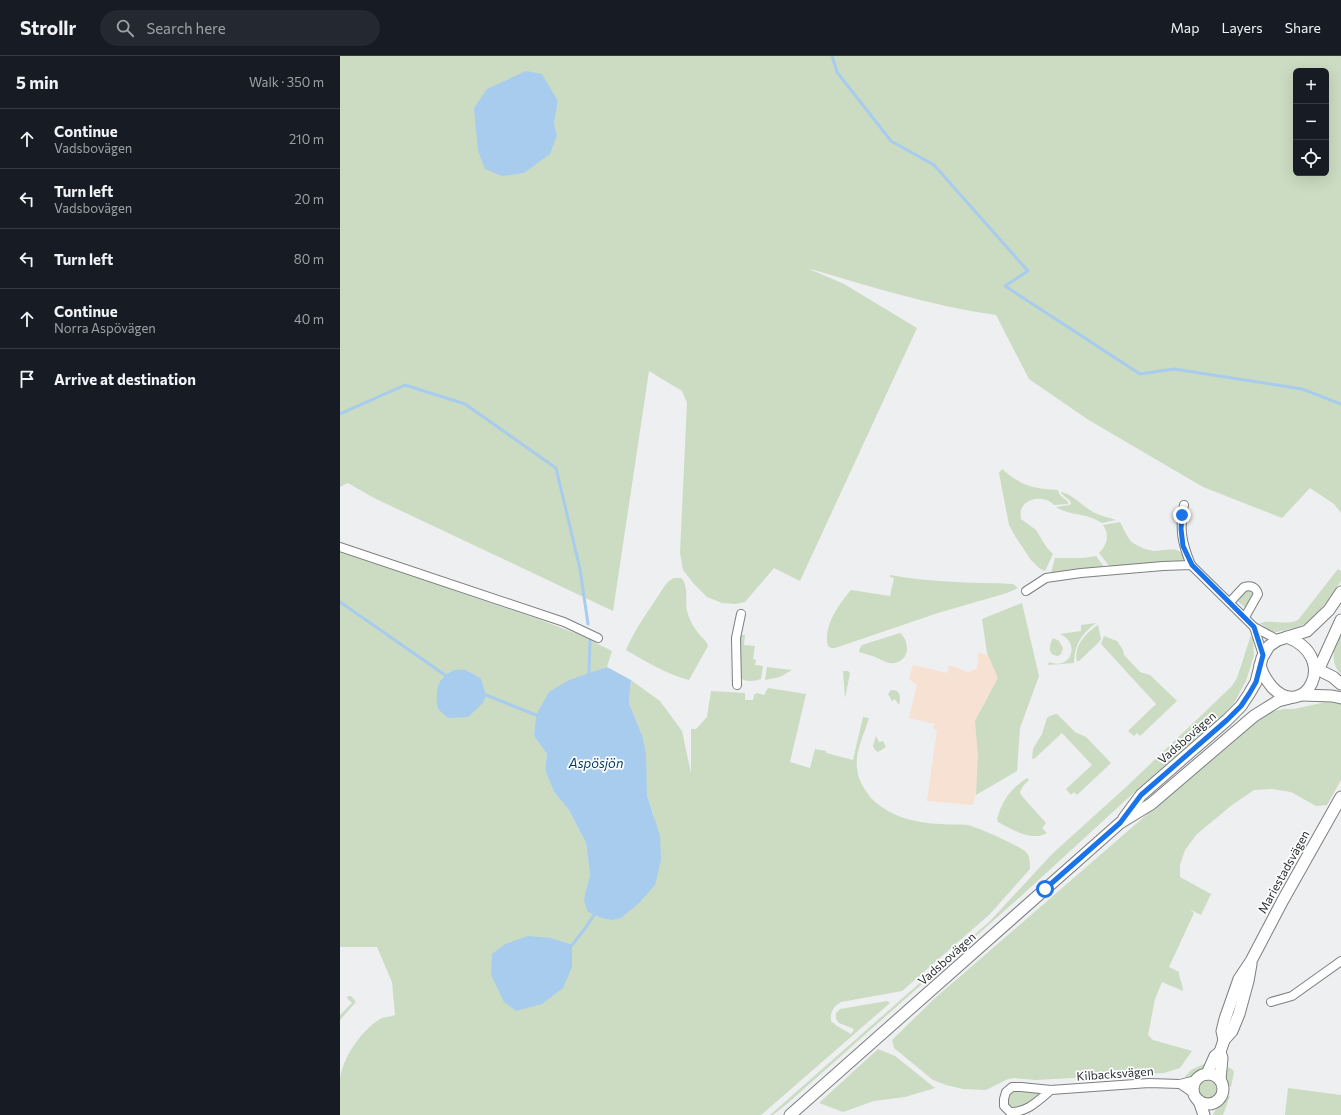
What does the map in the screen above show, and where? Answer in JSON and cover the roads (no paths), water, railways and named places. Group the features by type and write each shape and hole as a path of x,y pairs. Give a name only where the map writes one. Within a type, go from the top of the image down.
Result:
{"main road":[{"path":"1341,592 1329,610 1307,631 1283,639 1269,646 1261,660 1264,675 1270,685 1280,694 1290,698 1302,696 1332,696 1341,698"},
{"path":"1302,696 1310,691 1316,684 1341,620"},
{"path":"1283,639 1304,645 1314,654 1321,668 1341,684"},
{"name":"Vadsbovägen","path":"1120,823 1141,795 1241,706 1256,682 1261,660"},
{"name":"Vadsbovägen","path":"790,1115 1120,823 1151,804 1254,716 1278,701 1290,698"},
{"name":"Mariestadsvägen","path":"1220,1080 1222,1058 1220,1052 1224,1040 1232,1031 1239,1014 1248,981 1251,961 1283,900 1341,797"},
{"name":"Mariestadsvägen","path":"1207,1074 1214,1056 1220,1052"},
{"path":"1196,1097 1203,1103 1212,1103 1216,1101 1222,1094 1222,1084 1220,1080 1216,1076 1207,1074 1196,1080 1194,1084 1196,1097 1204,1115"},
{"path":"1209,1115 1211,1112 1212,1103"}],"street":[{"path":"1184,505 1181,529 1183,546 1192,565 1200,575 1230,602 1254,627 1283,639"},
{"path":"340,547 564,622 598,638"},
{"path":"1026,590 1046,578 1081,573 1192,565"},
{"path":"1230,602 1244,587 1248,586 1255,588 1258,594 1245,617"},
{"path":"737,685 736,638 741,614"},
{"path":"1254,627 1261,660"},
{"path":"1271,1002 1292,996 1341,961"},
{"name":"Kilbacksvägen","path":"1051,1090 1027,1109 1018,1113 1010,1112 1004,1106 1006,1092 1012,1087 1051,1090 1149,1083 1180,1084 1196,1080"},
{"path":"1180,1084 1196,1097"}],"water":[{"path":"526,71 542,74 558,101 554,123 557,135 550,154 524,173 502,176 485,169 478,151 474,108 487,89"},
{"name":"Aspösjön","path":"607,667 631,680 629,703 642,735 646,754 647,795 660,836 661,860 655,885 639,903 621,918 612,920 602,918 588,912 584,901 590,875 586,843 569,810 554,792 545,770 547,754 534,736 536,715 549,692 569,680"},
{"path":"466,670 481,678 486,695 483,703 468,717 448,718 438,709 437,693 439,684 445,675 452,671"},
{"path":"528,936 551,938 572,945 572,967 563,988 542,1004 516,1011 504,1002 491,975 492,954 505,944"}],"waterway":[{"path":"832,56 837,72 891,141 934,165 1028,271 1005,286 1140,374 1174,369 1302,389 1341,404"},
{"path":"340,414 405,385 465,404 556,468 580,569 588,624"},
{"path":"340,602 445,675"},
{"path":"589,674 590,640"},
{"path":"486,695 536,715"},
{"path":"572,945 594,915"}]}
